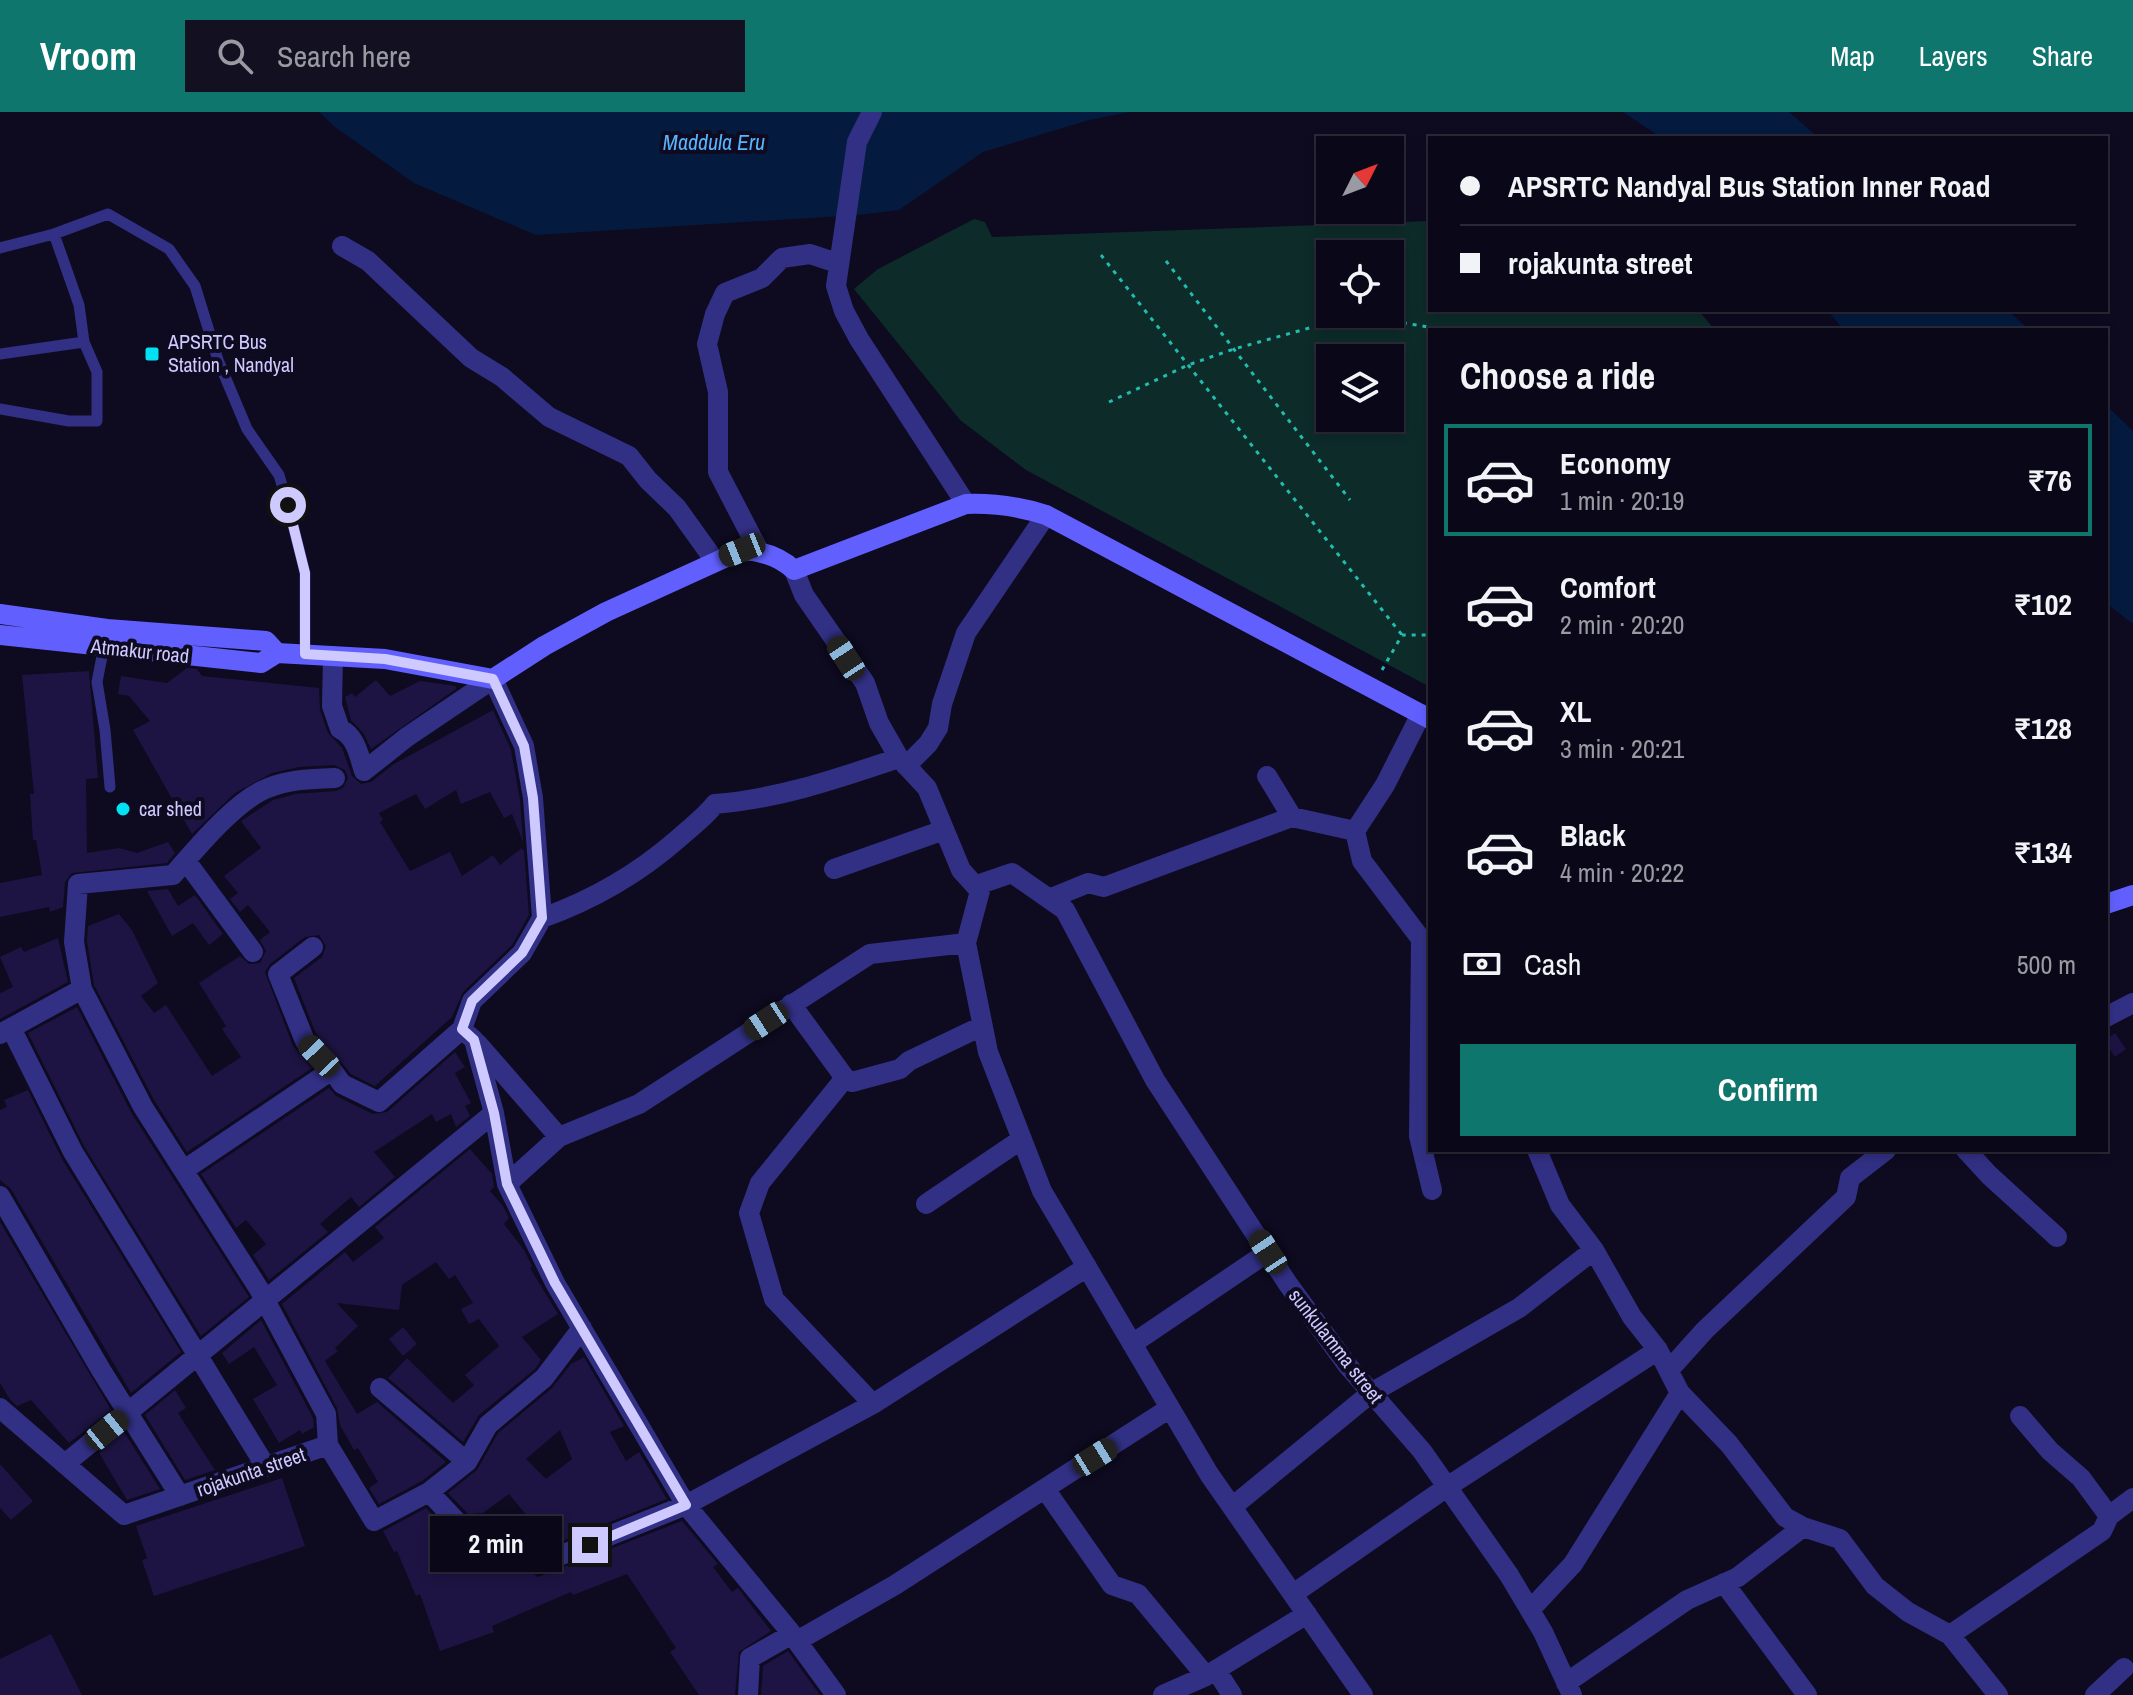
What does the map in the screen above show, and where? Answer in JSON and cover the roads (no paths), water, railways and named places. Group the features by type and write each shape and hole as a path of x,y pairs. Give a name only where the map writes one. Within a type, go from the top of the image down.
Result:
{"main road":[{"path":"0,614 106,638 266,641 277,653 385,659 493,679 606,612 742,550 777,557 794,570 966,504 995,503 1046,515 1425,717"},
{"name":"Atmakur road","path":"0,635 106,638"},
{"path":"2108,903 2133,895"}],"street":[{"path":"872,112 857,142 836,286 844,311 966,504"},
{"path":"342,246 368,261 471,358 502,377 549,417 629,456 677,508 715,561"},
{"path":"759,551 718,472 718,392 707,344 715,314 725,293 762,278 782,258 810,254 837,263"},
{"path":"542,918 580,905 625,880 663,853 704,818 715,804 782,795 902,762 928,744 938,728 942,704 966,633 1046,515"},
{"path":"794,570 804,595 865,683 879,723 902,762 927,788 961,870 980,891 966,943 982,1026 988,1052 1042,1191 1209,1474 1363,1695"},
{"path":"333,656 332,706 340,729 347,732 356,746 364,771 407,737 493,679 524,746 533,798 542,918 522,953 472,1001 468,1034 494,1113 507,1184 555,1283 686,1505 836,1695"},
{"path":"1425,717 1355,831 1362,861 1426,946 1419,1136 1432,1190"},
{"path":"1267,776 1292,817"},
{"path":"328,1445 326,1414 265,1300 143,1107 82,989 74,942 78,884 173,875 210,834 265,789 294,780 335,778"},
{"path":"1049,899 1088,883 1104,887 1292,817 1355,831"},
{"path":"834,869 944,830"},
{"path":"186,861 253,952"},
{"name":"sunkulamma street","path":"977,885 1012,873 1065,910 1155,1080 1268,1252 1348,1366 1422,1451 1509,1575 1543,1632 1569,1689"},
{"path":"507,1184 559,1137 639,1104 870,954 966,943"},
{"path":"313,947 278,974 305,1041 342,1084 379,1102 468,1034"},
{"path":"82,989 5,1031 73,1152 266,1467"},
{"path":"2108,1016 2133,1003"},
{"path":"791,1004 845,1078 852,1082 900,1069 909,1061 982,1026"},
{"path":"468,1034 559,1137"},
{"path":"184,1170 332,1070"},
{"path":"845,1078 760,1183 749,1213 774,1299 873,1404"},
{"path":"66,1463 494,1113"},
{"path":"926,1204 1022,1139"},
{"path":"1538,1152 1560,1205 1594,1250 1632,1317 1658,1350 1680,1393 1729,1444 1785,1517 1803,1527 1840,1539 1875,1586 1908,1612 1950,1635 1998,1695"},
{"path":"1968,1152 2057,1237"},
{"path":"1669,1370 1705,1330 1846,1197 1850,1178 1863,1159"},
{"path":"0,1196 127,1413 180,1496"},
{"path":"1232,1507 1371,1393 1519,1308 1594,1250"},
{"path":"1132,1344 1268,1252"},
{"path":"582,1328 544,1378 488,1425 467,1462 429,1492 463,1528 520,1529 539,1564 686,1505 873,1404 1087,1267"},
{"path":"1293,1594 1447,1487 1658,1350"},
{"path":"380,1388 467,1462"},
{"path":"1530,1610 1573,1564 1680,1393"},
{"name":"rojakunta street","path":"0,1408 124,1515 328,1445 374,1521 429,1492"},
{"path":"748,1695 750,1658 895,1585 1170,1408"},
{"path":"2020,1416 2050,1451 2081,1478 2109,1516"},
{"path":"1045,1489 1112,1585 1138,1594 1232,1695"},
{"path":"1950,1635 2102,1531 2109,1516 2133,1498"},
{"path":"1569,1689 1687,1600 1738,1577 1803,1527"},
{"path":"1724,1583 1807,1695"},
{"path":"1163,1695 1211,1673 1307,1614"},
{"path":"2095,1695 2124,1668"}],"lane":[{"path":"0,248 54,234 108,214 169,249 195,286 218,360 247,429 279,475 305,573 305,654"},
{"path":"0,409 69,421 97,421 97,372 84,342 79,305 54,234"},
{"path":"0,354 84,342"},
{"path":"106,638 97,682 110,787"}],"water":[{"name":"Maddula Eru","path":"319,112 1129,112 1089,120 983,152 899,210 536,235 414,183 335,127"},
{"path":"1623,112 1789,112 1817,136 1659,136"},
{"path":"1829,312 2010,312 2027,328 1842,328"},
{"path":"2108,407 2133,431 2133,624 2108,605"}],"place":[{"name":"APSRTC Bus Station , Nandyal","path":"152,354"},
{"name":"car shed","path":"123,809"}]}
